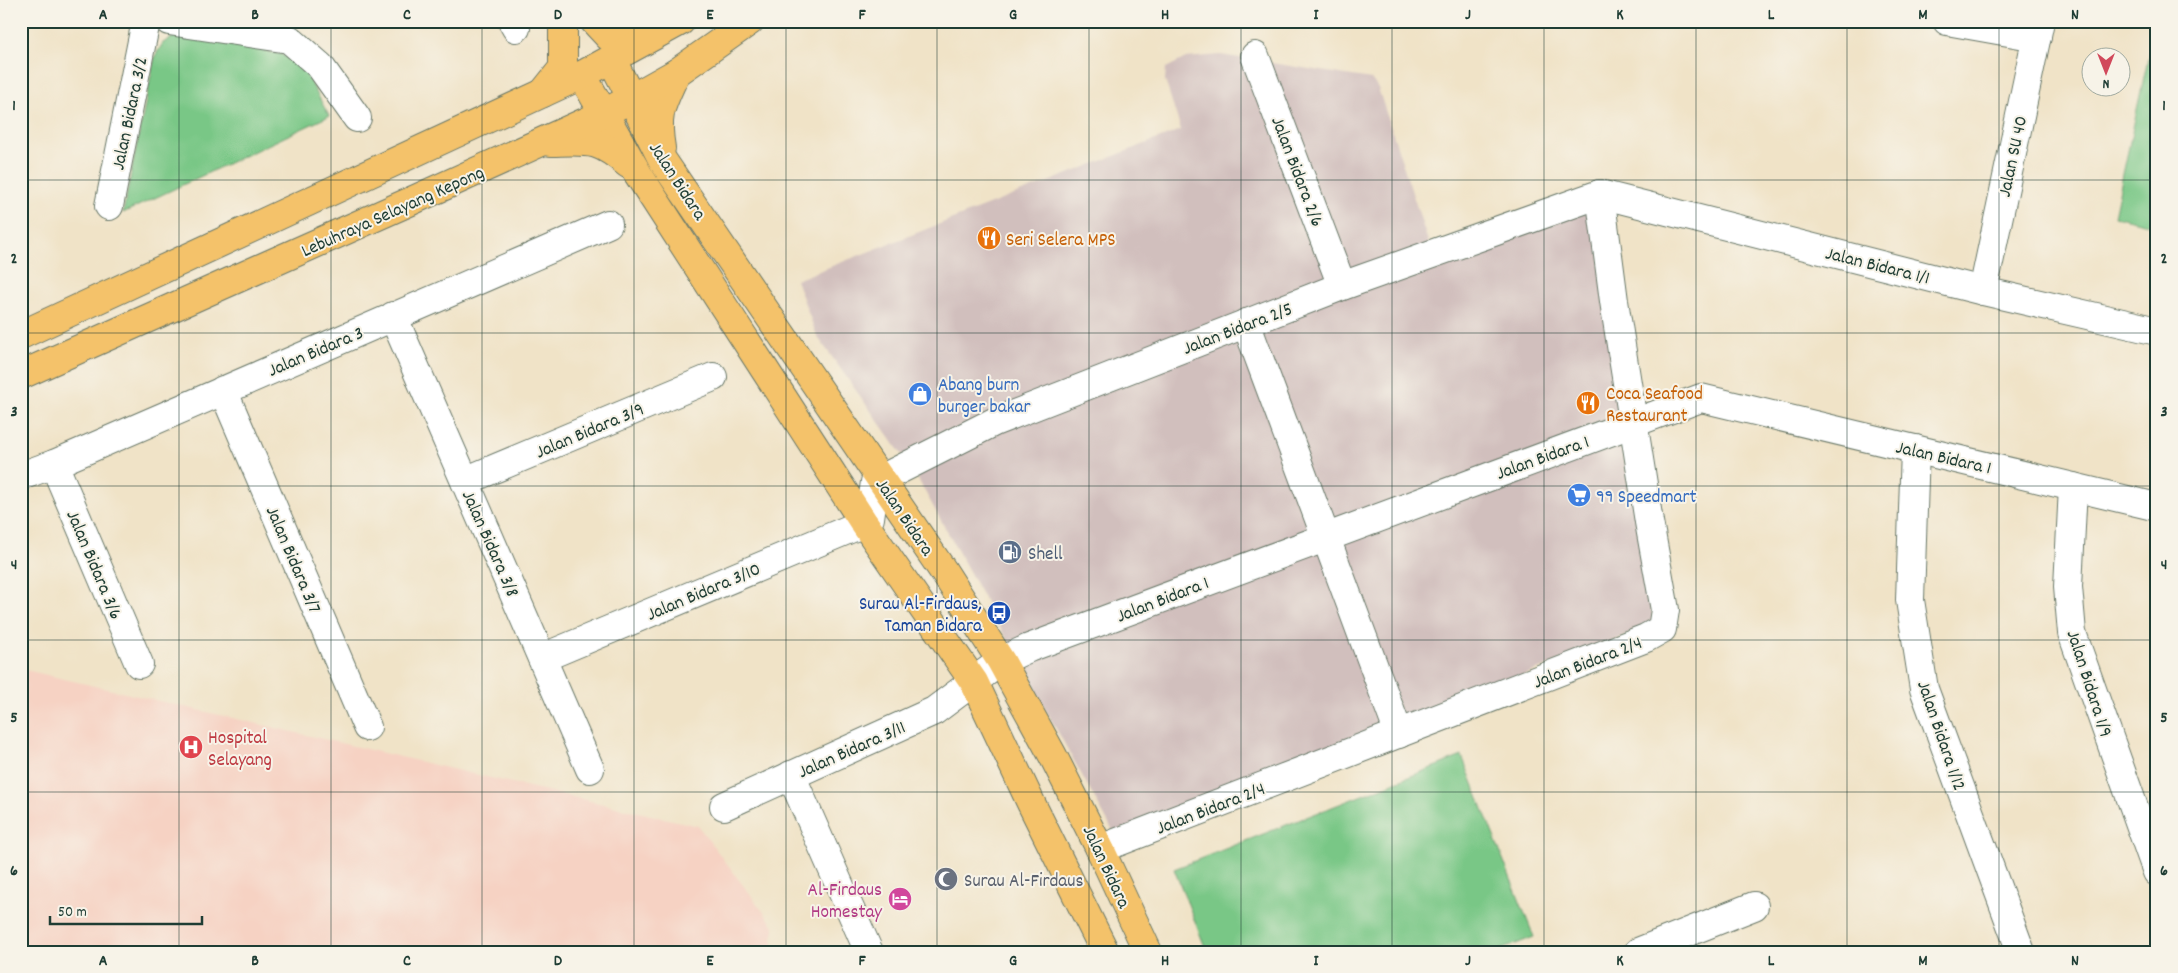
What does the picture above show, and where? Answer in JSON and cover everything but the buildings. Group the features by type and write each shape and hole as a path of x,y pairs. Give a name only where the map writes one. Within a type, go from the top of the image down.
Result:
{"main road":[{"path":"592,21 609,37 655,35"},
{"path":"21,335 582,75 680,21"},
{"name":"Lebuhraya Selayang Kepong","path":"21,374 603,114 676,73 750,21"},
{"path":"543,93 563,68 563,22"},
{"name":"Jalan Bidara","path":"612,60 664,160 944,572 1001,662 1053,756 1100,849 1148,952"},
{"path":"664,160 657,127 659,111 676,73"},
{"name":"Jalan Bidara","path":"582,75 638,174 864,522 974,682 1031,803 1106,952"},
{"path":"544,142 587,141 599,144 610,149 638,174"}],"street":[{"name":"Jalan Bidara 3/2","path":"109,206 146,21"},
{"path":"169,21 289,39 320,66 357,118"},
{"path":"592,21 612,60"},
{"path":"1948,21 2038,29"},
{"path":"563,22 582,75"},
{"name":"Jalan SU 40","path":"1983,291 2038,29"},
{"name":"Jalan Bidara 2/6","path":"1255,56 1342,286"},
{"name":"Jalan Bidara 1/1","path":"1600,194 1983,291 2157,331"},
{"name":"Jalan Bidara 2/5","path":"880,478 994,422 1342,286 1600,194"},
{"name":"Jalan Bidara 2/4","path":"1100,849 1646,638 1662,629 1665,610 1614,302 1600,194"},
{"name":"Jalan Bidara 3","path":"21,476 54,464 608,224"},
{"name":"Jalan Bidara 3/8","path":"393,316 590,769"},
{"path":"1246,323 1399,734"},
{"name":"Jalan Bidara 3/9","path":"465,482 712,377"},
{"name":"Jalan Bidara 3/7","path":"223,390 367,727"},
{"name":"Jalan Bidara 1","path":"974,682 1001,662 1029,648 1701,398 2157,507"},
{"name":"Jalan Bidara 1/12","path":"1915,449 1910,600 1924,689 2021,952"},
{"name":"Jalan Bidara 3/6","path":"54,464 139,664"},
{"path":"864,522 870,518 872,491 875,482 880,478"},
{"name":"Jalan Bidara 1/9","path":"2074,487 2068,588 2072,633 2157,872"},
{"name":"Jalan Bidara 3/10","path":"542,658 864,522"},
{"name":"Jalan Bidara 3/11","path":"724,806 934,711 974,682"},
{"path":"791,775 869,952"},
{"path":"1638,952 1754,906"}],"shaded area":[{"path":"1221,55 1371,79 1378,88 1434,260 1595,204 1654,625 1114,833 913,470 817,336 796,280 1181,130 1165,80 1166,68 1186,58"},
{"name":"Hospital Selayang","path":"21,669 698,826 774,926 772,952 21,952"}],"green space":[{"path":"2157,21 2157,226 2114,216"},
{"path":"180,33 280,54 301,64 329,116 123,213 155,56 163,43"},
{"path":"1462,756 1534,937 1495,952 1207,952 1174,869"}],"place":[{"name":"Seri Selera MPS","path":"989,238"},
{"name":"Abang burn burger bakar","path":"920,394"},
{"name":"Coca Seafood Restaurant","path":"1588,403"},
{"name":"99 Speedmart","path":"1579,495"},
{"name":"Shell","path":"1010,552"},
{"name":"Surau Al-Firdaus, Taman Bidara","path":"999,613"},
{"name":"Hospital Selayang","path":"191,747"},
{"name":"Surau Al-Firdaus","path":"946,879"},
{"name":"Al-Firdaus Homestay","path":"900,899"}]}
